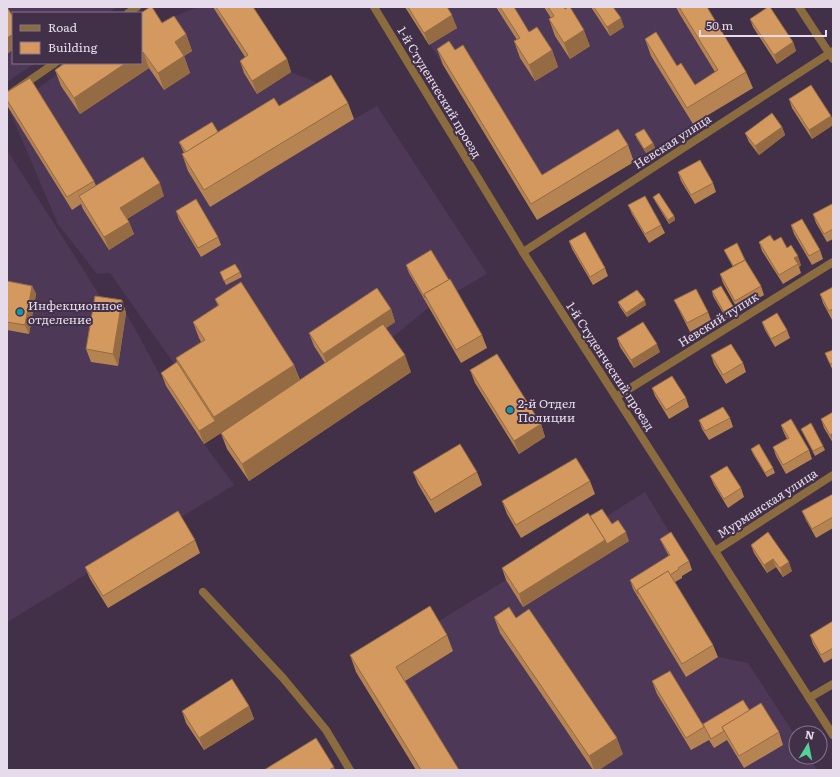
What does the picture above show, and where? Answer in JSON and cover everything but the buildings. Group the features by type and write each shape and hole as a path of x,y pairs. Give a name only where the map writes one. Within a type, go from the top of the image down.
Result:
{"street":[{"name":"1-й Студенческий проезд","path":"374,7 523,252 833,735"},
{"path":"799,7 832,54"},
{"name":"Невская улица","path":"523,252 832,54"},
{"path":"7,96 54,64"},
{"name":"Невский тупик","path":"616,397 833,262"},
{"name":"Мурманская улица","path":"715,551 833,475"},
{"path":"203,592 293,690 326,730 350,770"},
{"path":"809,698 833,684"}],"shaded area":[{"path":"7,7 117,7 110,12 12,12 12,64 34,64 7,82"},
{"path":"198,7 250,7 291,72 337,91 354,119 377,106 487,274 429,307 389,340 227,449 220,434 182,375 110,273 97,274 58,224 8,107 35,91 71,64 142,64 142,60 157,23"},
{"path":"405,7 703,7 753,88 537,220 443,65"},
{"path":"7,150 100,296 126,313 166,386 204,444 234,485 7,622"},
{"path":"645,492 692,570 681,576 682,578 673,584 718,657 748,663 788,725 788,765 814,765 817,770 417,770 356,672 506,580"}],"place":[{"name":"Инфекционное отделение","path":"20,312"},
{"name":"2-й Отдел Полиции","path":"510,410"}]}
